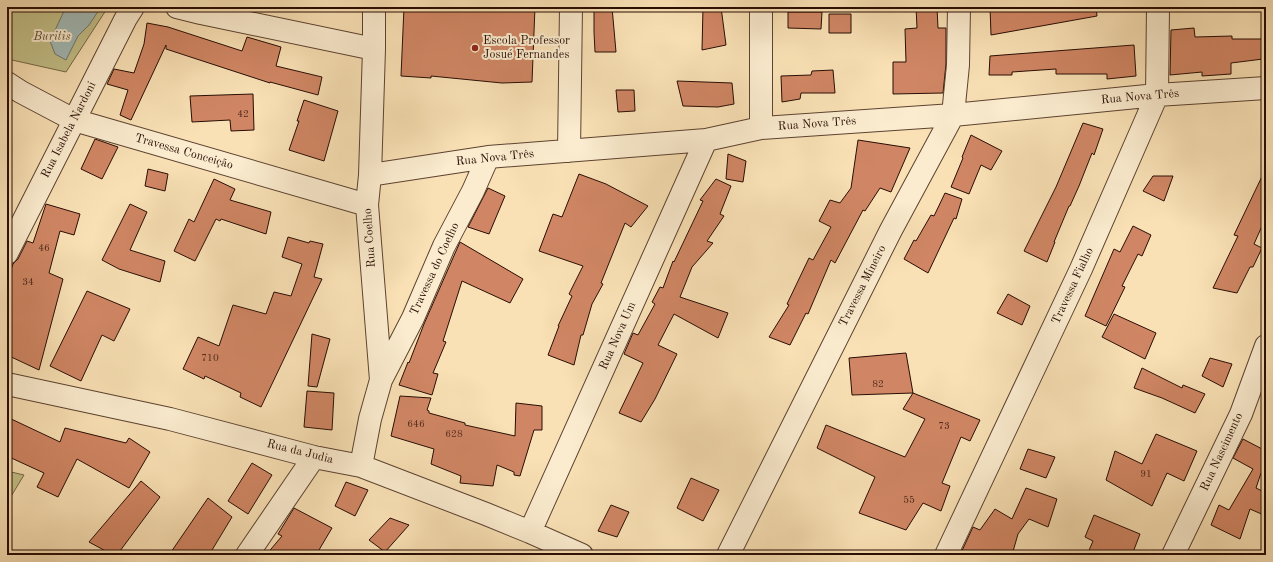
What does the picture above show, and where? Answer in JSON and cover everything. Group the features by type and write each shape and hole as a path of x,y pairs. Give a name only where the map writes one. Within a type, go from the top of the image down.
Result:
{"street":[{"name":"Rua Isabela Nardoni","path":"7,253 126,18 133,7"},
{"path":"177,7 374,49"},
{"name":"Rua Coelho","path":"361,466 370,419 381,380 367,205 370,175 374,7"},
{"path":"569,151 571,7"},
{"path":"761,7 761,128"},
{"name":"Travessa Mineiro","path":"728,555 891,230 953,115 958,65 959,7"},
{"name":"Travessa Fialho","path":"946,555 1081,269 1157,94 1158,7"},
{"name":"Travessa Conceição","path":"7,83 74,120 367,205"},
{"name":"Rua Nova Três","path":"370,175 488,158 706,140 761,128 953,115 1157,94 1266,88"},
{"name":"Rua Nova Um","path":"530,532 706,140"},
{"name":"Travessa do Coelho","path":"381,380 413,318 444,246 473,191 488,158"},
{"name":"Rua Nascimento","path":"1174,555 1241,414 1266,346"},
{"name":"Rua da Judia","path":"7,384 170,419 314,457 361,466 530,532 582,555"},
{"path":"247,555 314,457"}],"green space":[{"name":"Buritis","path":"7,7 108,7 66,72 12,60 7,57"},
{"path":"7,471 24,475 7,503"}],"water":[{"path":"70,7 101,7 89,25 78,36 66,60 55,54 50,41 64,11"}],"building":[{"name":"Escola Professor Josué Fernandes","path":"404,7 535,7 532,82 502,83 431,76 431,78 401,76"},
{"path":"594,7 612,7 616,52 595,52"},
{"path":"703,7 721,7 726,45 702,50"},
{"path":"916,7 937,7 938,28 946,28 946,64 943,93 893,94 893,62 906,62 905,29 917,28"},
{"path":"990,7 1096,7 1097,16 991,35"},
{"path":"788,12 822,12 821,29 788,28"},
{"path":"829,14 851,14 851,33 829,33"},
{"path":"147,23 168,27 242,51 247,37 281,47 276,66 322,77 318,95 270,83 166,49 166,45 131,120 120,115 128,90 107,84 114,69 134,73 144,44"},
{"path":"1194,28 1195,37 1232,36 1232,39 1262,39 1263,59 1231,63 1231,74 1202,76 1202,72 1170,75 1171,30"},
{"path":"1134,45 1136,76 1107,79 1107,74 1056,74 1056,69 1012,72 1012,75 989,75 990,56"},
{"path":"833,70 835,93 801,93 800,99 782,102 781,76 811,75 812,71"},
{"path":"677,81 732,83 734,104 718,107 683,106"},
{"path":"616,90 634,90 635,111 618,112"},
{"path":"253,94 254,130 231,131 230,120 192,122 190,96"},
{"path":"304,100 338,111 324,161 289,150 299,121 297,121"},
{"path":"1083,123 1103,129 1094,155 1092,153 1047,262 1024,251 1056,187"},
{"path":"971,135 1002,151 991,170 981,165 969,194 951,187"},
{"path":"95,139 118,147 102,179 81,169"},
{"path":"858,140 910,148 891,192 880,188 865,211 863,210 835,263 831,260 808,314 806,313 790,345 769,337 789,305 787,304 809,258 813,260 831,227 819,221 830,200 840,203 851,188"},
{"path":"728,154 746,161 743,182 726,179"},
{"path":"1266,168 1266,217 1254,244 1262,248 1253,267 1250,267 1237,293 1213,288 1238,236 1234,235"},
{"path":"148,169 168,174 165,191 145,186"},
{"path":"579,174 606,184 648,206 631,227 625,223 601,283 603,284 592,304 583,335 581,335 574,365 548,355 558,326 572,296 569,294 583,266 539,251 553,214 562,217"},
{"path":"1153,176 1173,176 1164,201 1143,191"},
{"path":"214,179 235,189 230,200 271,212 266,234 221,219 220,221 216,219 195,261 174,251 189,219 194,222"},
{"path":"716,179 731,186 720,214 724,216 707,241 713,243 692,267 680,297 728,313 718,338 674,314 658,345 677,354 655,399 641,422 619,413 643,363 624,354 633,333 638,335 655,304 652,302 660,287 663,288 673,261 674,262 703,201 700,200"},
{"path":"488,188 505,196 489,234 468,227"},
{"path":"945,193 962,199 956,219 954,218 928,273 904,259 914,240 916,241 931,215 934,216"},
{"path":"46,204 80,214 74,235 60,231 49,273 63,279 39,370 7,355 7,271 10,272 13,264 18,259 27,241 33,243"},
{"path":"130,204 147,212 130,250 165,261 160,282 119,269 102,260"},
{"path":"1133,226 1151,235 1142,256 1138,254 1122,286 1125,287 1106,326 1085,316 1114,249 1120,252"},
{"path":"288,237 309,243 310,241 323,244 314,277 322,279 261,407 240,397 241,393 205,376 204,379 183,369 198,337 219,346 233,305 266,314 274,292 291,296 302,264 282,257"},
{"path":"460,242 523,279 510,303 462,281 443,341 446,342 433,373 438,374 432,395 399,385"},
{"path":"87,291 130,309 114,341 102,335 81,381 50,366"},
{"path":"1008,294 1030,306 1022,325 997,313"},
{"path":"1114,314 1156,333 1145,359 1102,337"},
{"path":"312,334 330,339 317,387 308,386"},
{"path":"906,353 913,393 852,395 849,358"},
{"path":"1210,358 1232,364 1223,387 1202,376"},
{"path":"1142,368 1182,388 1183,385 1205,394 1195,413 1162,398 1134,388"},
{"path":"307,391 334,393 332,430 304,427"},
{"path":"913,393 980,420 970,441 961,437 942,483 950,486 941,511 923,503 906,530 859,513 875,477 817,448 826,425 905,457 925,419 903,409"},
{"path":"400,396 431,398 427,410 429,413 465,423 465,425 515,436 516,403 542,406 542,430 534,430 520,476 514,475 514,472 497,465 493,486 460,483 461,476 431,464 434,449 391,436"},
{"path":"7,417 60,442 65,428 126,443 129,438 150,452 129,488 77,459 58,497 37,487 44,473 7,456"},
{"path":"1156,434 1197,451 1184,481 1167,473 1152,506 1106,480 1115,451 1142,464"},
{"path":"1243,439 1266,451 1266,476 1261,473 1256,488 1266,493 1266,516 1250,509 1240,539 1211,525 1219,505 1229,510 1253,469 1233,458"},
{"path":"1028,449 1055,457 1046,478 1020,469"},
{"path":"252,463 272,475 248,514 228,501"},
{"path":"691,478 719,490 703,521 677,508"},
{"path":"141,481 160,497 117,555 113,555 89,542"},
{"path":"346,482 368,490 355,516 335,506"},
{"path":"1026,488 1057,499 1048,527 1029,519 1018,534 1012,555 960,555 973,527 980,530 995,509 1012,519"},
{"path":"208,498 232,517 209,555 169,555"},
{"path":"611,505 629,512 617,537 598,531"},
{"path":"294,508 332,528 316,555 266,555 282,536 278,534"},
{"path":"1094,515 1140,534 1132,555 1087,555 1093,541 1085,537"},
{"path":"390,518 409,525 385,552 369,540"}],"place":[{"name":"Escola Professor Josué Fernandes","path":"475,48"}]}
